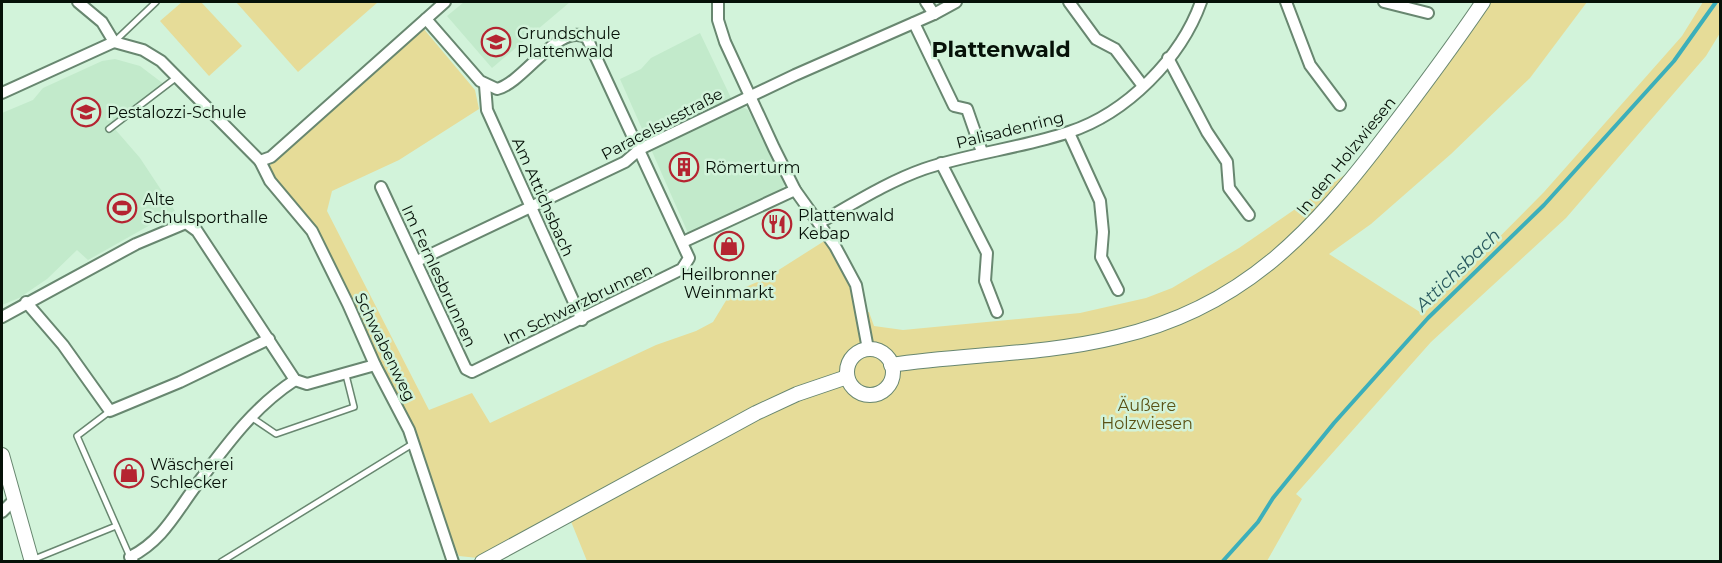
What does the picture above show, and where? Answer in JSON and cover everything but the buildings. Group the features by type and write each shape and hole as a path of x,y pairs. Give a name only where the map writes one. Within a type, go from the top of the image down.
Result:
{"street":[{"path":"2,93 114,42 102,22 78,2"},
{"path":"260,161 271,157 445,2"},
{"path":"718,2 718,20 725,42 795,190 849,269 856,285 868,350"},
{"path":"926,2 934,14"},
{"name":"Paracelsusstraße","path":"417,261 625,162 640,149 750,95 934,14 956,2"},
{"path":"1069,2 1096,39 1115,49 1143,86"},
{"name":"Palisadenring","path":"819,223 883,187 941,163 1069,132 1105,115 1143,86 1168,58 1185,36 1201,2"},
{"path":"1286,2 1310,65 1340,105"},
{"path":"1384,2 1428,13"},
{"name":"In den Holzwiesen","path":"891,365 1041,349 1116,338 1162,325 1233,290 1265,268 1293,244 1329,207 1447,55 1482,2"},
{"path":"426,19 485,85 497,89 508,84 564,37 582,35 591,43 683,242 795,190"},
{"path":"914,23 954,106 967,109 982,152"},
{"name":"Schwabenweg","path":"114,42 143,50 161,61 260,161 270,181 301,216 318,241 414,443 453,561"},
{"path":"1168,58 1207,132 1227,162 1229,188 1249,215"},
{"name":"Am Attichsbach","path":"485,85 487,110 582,320"},
{"path":"1069,132 1100,201 1101,256 1118,290"},
{"path":"941,163 987,253 985,281 997,312"},
{"name":"Im Fernlesbrunnen","path":"381,187 466,369 475,372"},
{"path":"2,317 136,244 186,223 197,231 294,380 307,384 346,375 375,365"},
{"name":"Im Schwarzbrunnen","path":"475,372 682,269 688,258 683,242"},
{"path":"27,302 63,345 110,411 180,382 269,339"},
{"path":"868,350 881,352 891,365 891,381 884,390 873,395 856,391 847,377 849,362 854,356 868,350"},
{"path":"482,561 756,413 797,394 847,377"},
{"path":"131,559 161,535 249,417 294,380"},
{"path":"2,457 32,561"},
{"path":"2,512 15,499"}],"lane":[{"path":"114,42 156,2"},
{"path":"110,129 177,77"},
{"path":"249,417 276,434 354,407 346,375"},
{"path":"110,411 76,436 131,559"},
{"path":"221,561 414,443"},
{"path":"32,561 116,526"}],"shaded area":[{"name":"Grundschule Plattenwald","path":"464,2 570,2 492,68 447,16"},
{"path":"700,33 732,100 748,110 785,183 781,191 688,233 620,79 641,69 651,58"},
{"path":"115,59 140,66 165,85 114,128 140,158 175,211 88,260 77,250 47,279 19,298 2,305 2,113 33,100 43,88 102,61"}],"green space":[{"path":"182,2 201,2 242,46 209,76 160,21"},
{"path":"236,2 378,2 298,72"},
{"name":"Äußere Holzwiesen","path":"1484,2 1587,2 1530,78 1451,154 1371,224 1329,254 1423,314 1544,192 1682,36 1703,2 1720,2 1720,33 1706,56 1566,218 1431,342 1296,494 1302,499 1267,561 587,561 568,514 478,558 459,556 419,446 320,235 267,168 423,28 475,90 479,109 399,160 332,191 327,211 429,410 472,393 490,423 656,345 696,331 713,322 730,294 766,278 829,238 863,312 869,312 874,326 903,330 1080,313 1146,298 1172,288 1239,248 1372,156"}],"waterway":[{"name":"Attichsbach","path":"1222,562 1258,522 1273,498 1334,423 1428,318 1544,205 1674,61 1716,2"}],"place":[{"name":"Grundschule Plattenwald","path":"496,42"},
{"name":"Pestalozzi-Schule","path":"86,112"},
{"name":"Römerturm","path":"684,167"},
{"name":"Alte Schulsporthalle","path":"122,208"},
{"name":"Plattenwald Kebap","path":"777,224"},
{"name":"Heilbronner Weinmarkt","path":"729,246"},
{"name":"Wäscherei Schlecker","path":"129,473"}],"district":[{"name":"Plattenwald","path":"1001,49"}]}
